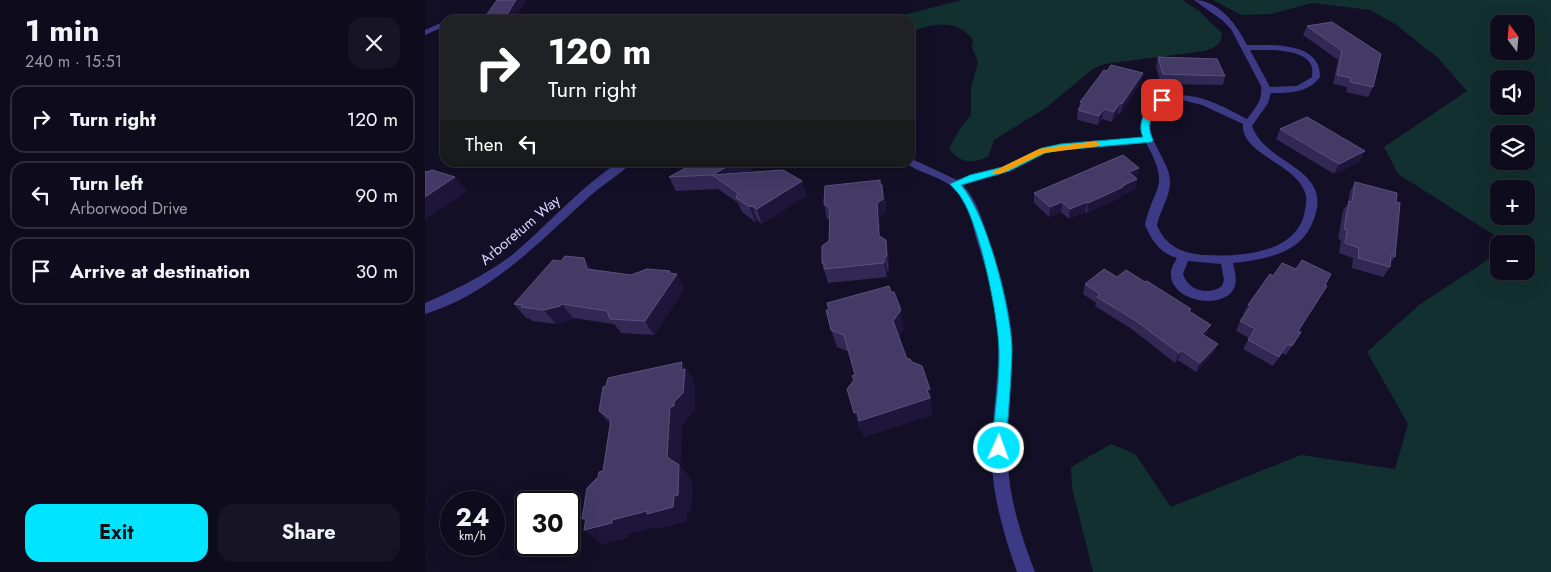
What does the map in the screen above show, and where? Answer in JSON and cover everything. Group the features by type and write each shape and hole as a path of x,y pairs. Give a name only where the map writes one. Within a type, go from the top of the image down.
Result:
{"street":[{"path":"1198,0 1229,22 1238,34 1266,90 1263,106 1248,123 1248,131 1256,142 1295,172 1306,183 1311,194 1311,206 1304,230 1291,243 1269,253 1226,260 1206,260 1184,256 1162,244 1151,228 1151,220 1163,191 1165,178 1159,158 1144,130 1146,120 1158,102 1170,98 1205,103 1248,123"},
{"path":"425,33 440,26"},
{"path":"1244,48 1292,50 1305,54 1316,66 1316,77 1309,85 1289,90 1266,90"},
{"path":"955,184 1006,169 1042,151 1061,147 1149,140"},
{"path":"915,164 939,174 955,184 966,196 974,211 1001,310 1005,351 1001,406 1000,468 1011,528 1026,572"},
{"name":"Arboretum Way","path":"425,309 464,291 508,264 592,189 621,167"},
{"path":"1184,256 1177,272 1179,280 1190,291 1207,296 1220,294 1229,288 1230,280 1226,260"}],"green space":[{"path":"962,0 1183,0 1199,11 1222,33 1222,37 1217,45 1205,51 1105,64 1094,68 1047,107 994,140 988,157 977,161 966,161 957,157 949,148 961,127 971,115 971,88 978,62 972,47 973,40 959,28 951,25 936,25 915,30 915,15 904,15"},
{"path":"1213,0 1551,0 1551,572 1093,572 1072,488 1071,467 1111,444 1135,454 1171,507 1301,455 1395,469 1408,424 1367,352 1419,305 1490,258 1490,280 1535,280 1535,235 1494,235 1398,174 1384,147 1467,91 1438,58 1395,24 1370,10 1312,3 1271,14 1241,15"}],"building":[{"path":"497,0 516,0 505,15 486,15"},
{"path":"1332,22 1381,54 1373,87 1350,82 1351,78 1337,75 1342,51 1307,26"},
{"path":"1158,57 1217,59 1225,76 1163,74"},
{"path":"1111,65 1143,73 1122,104 1120,103 1114,112 1104,109 1099,116 1078,110 1083,103 1080,102 1104,70 1107,71"},
{"path":"1307,117 1365,151 1339,164 1280,129"},
{"path":"1123,155 1139,168 1129,172 1137,179 1088,203 1070,209 1062,202 1050,207 1034,193"},
{"path":"687,167 726,167 712,175 669,177"},
{"path":"432,170 455,177 425,197 425,171"},
{"path":"783,170 802,181 757,209 736,198 738,193 712,175"},
{"path":"880,180 883,199 877,203 879,236 886,240 887,256 884,257 884,263 824,269 822,246 829,241 830,208 824,204 825,186"},
{"path":"1355,182 1397,193 1396,202 1400,203 1395,257 1391,255 1390,267 1358,258 1359,248 1345,243 1347,230 1344,229 1349,201 1352,202"},
{"path":"565,256 584,258 587,269 631,275 647,269 670,271 669,273 677,274 645,321 610,319 607,311 562,304 544,310 521,307 523,305 514,304 553,260 561,261"},
{"path":"1302,260 1331,274 1325,285 1327,286 1298,331 1301,332 1292,346 1287,344 1279,357 1248,340 1255,329 1240,321 1251,306 1248,305 1270,274 1273,276 1282,263 1296,269"},
{"path":"1104,269 1117,277 1126,270 1191,309 1189,311 1211,325 1202,334 1218,344 1200,363 1181,350 1179,353 1136,321 1097,297 1100,294 1085,284"},
{"path":"889,286 891,292 894,292 901,310 893,321 907,359 922,366 930,389 927,390 930,398 859,421 857,412 854,413 847,389 854,380 852,376 855,375 844,335 831,330 826,310 829,310 827,303"},
{"path":"682,362 681,370 685,369 683,393 674,402 674,406 670,407 667,457 679,465 678,495 674,496 673,507 647,514 647,511 612,520 612,523 584,530 586,518 582,519 587,488 598,477 599,472 603,471 611,419 599,411 603,387 606,386 608,378"}],"slow traffic":[{"path":"997,172 1042,151 1061,147 1096,144"}],"route":[{"path":"999,448 1005,351 1003,320 974,211 966,196 955,184 1006,169 1042,151 1061,147 1149,140 1144,130 1145,123 1158,102 1162,100"}]}
